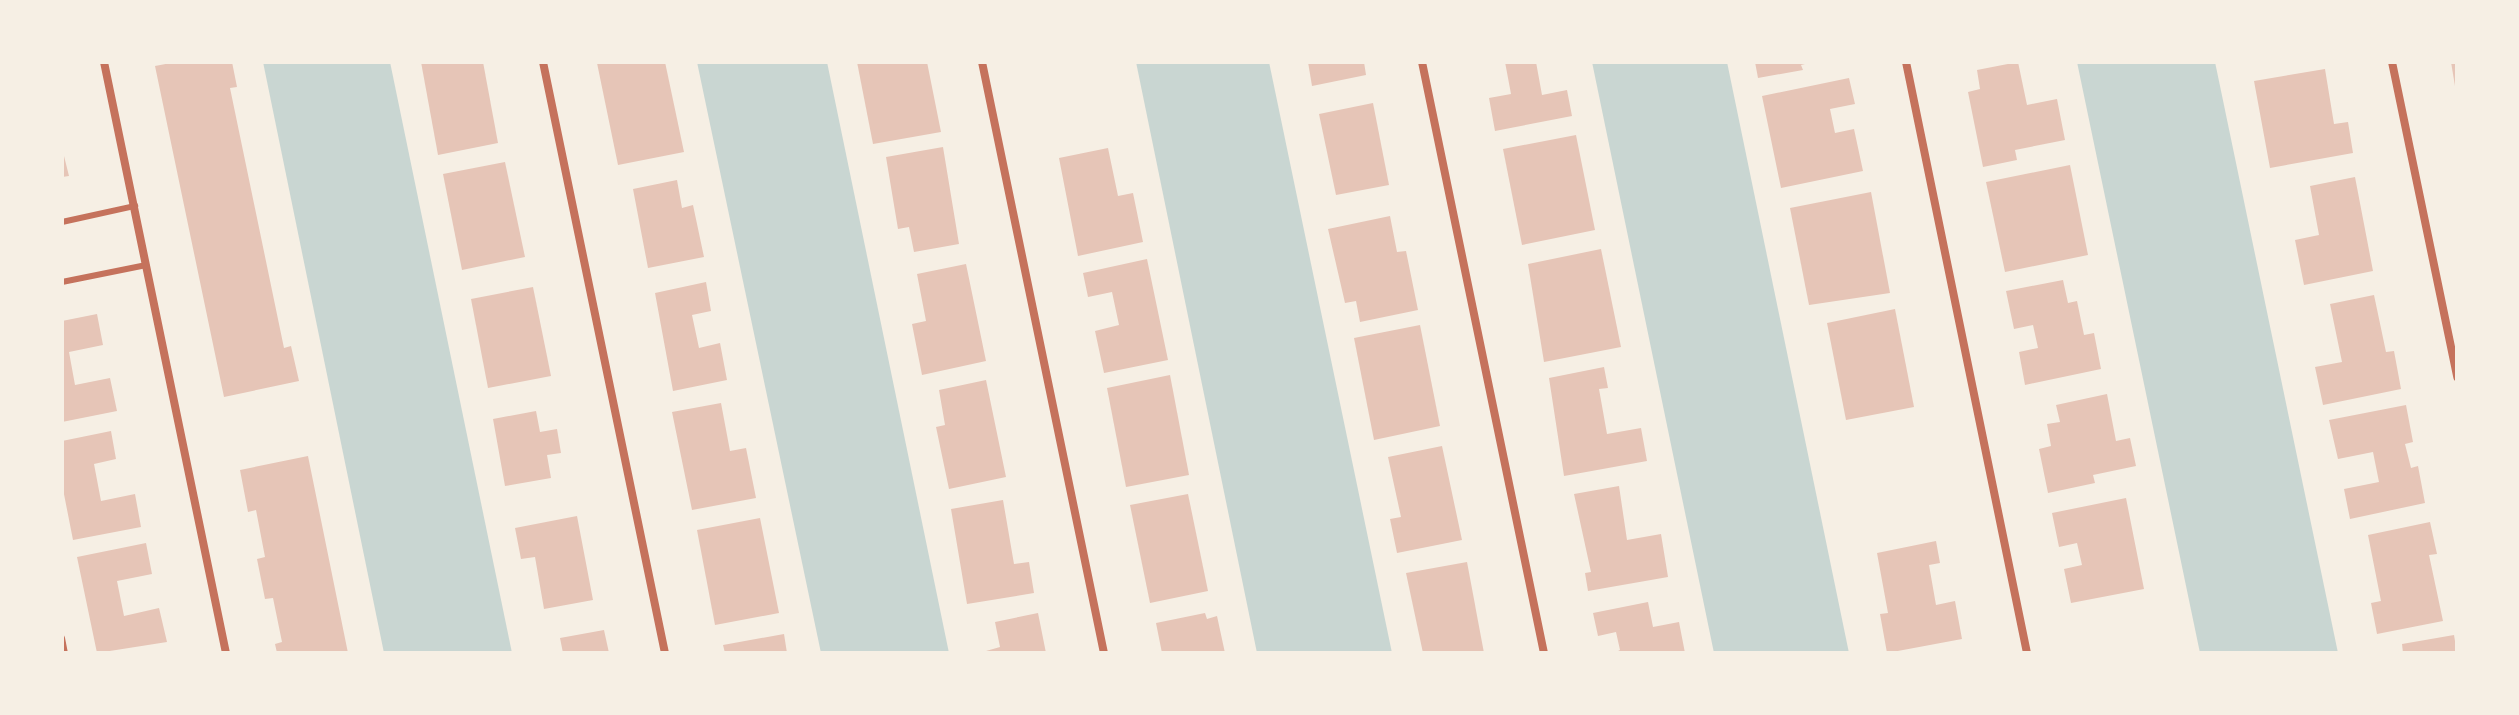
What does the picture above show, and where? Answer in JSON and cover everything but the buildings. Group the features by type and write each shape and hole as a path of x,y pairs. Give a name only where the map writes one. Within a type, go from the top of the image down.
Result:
{"street":[{"path":"104,62 226,653"},
{"path":"543,62 665,653"},
{"path":"982,62 1104,653"},
{"path":"1422,62 1544,653"},
{"path":"1906,62 2027,653"},
{"path":"2392,62 2457,377"}],"lane":[{"path":"62,222 135,206"},
{"path":"62,282 146,265"},
{"path":"62,638 65,653"}],"shaded area":[{"path":"263,62 390,62 512,653 384,653"},
{"path":"697,62 827,62 949,653 821,653"},
{"path":"1136,62 1269,62 1392,653 1257,653"},
{"path":"1592,62 1727,62 1849,653 1714,653"},
{"path":"2077,62 2215,62 2338,653 2200,653"}]}
